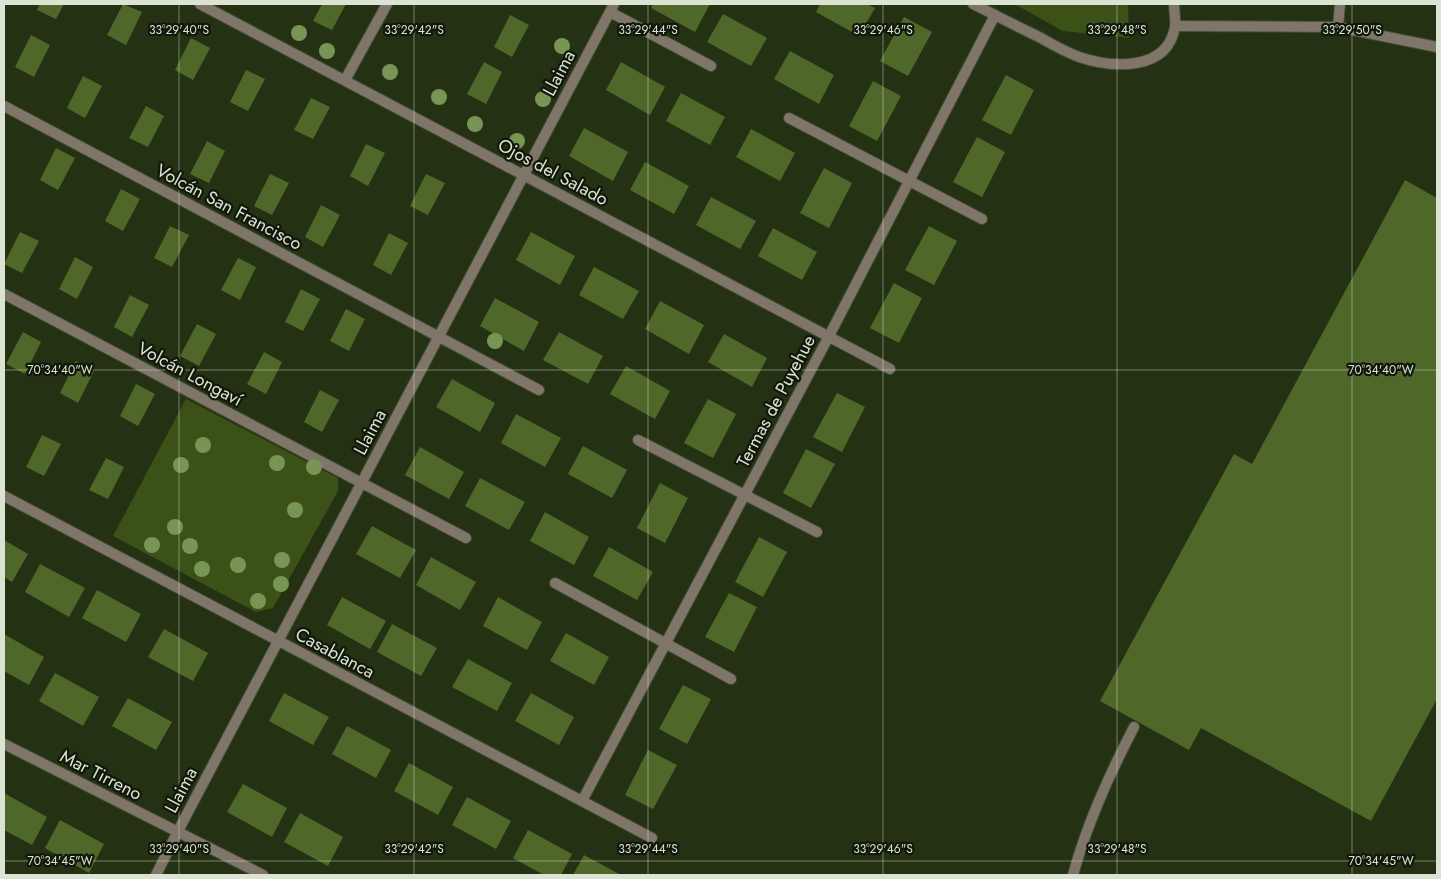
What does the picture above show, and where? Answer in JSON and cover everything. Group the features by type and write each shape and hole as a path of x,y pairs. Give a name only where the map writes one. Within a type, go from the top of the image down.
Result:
{"street":[{"name":"Ojos del Salado","path":"200,4 890,369"},
{"path":"345,80 387,4"},
{"path":"973,4 1069,53 1092,60 1131,64 1144,62 1160,53 1172,36 1175,26 1174,4"},
{"path":"1338,27 1340,4"},
{"path":"612,8 711,66"},
{"name":"Llaima","path":"156,875 612,8"},
{"name":"Termas de Puyehue","path":"582,801 829,336 995,15"},
{"path":"1175,26 1338,27 1437,47"},
{"name":"Volcán San Francisco","path":"4,106 538,390"},
{"path":"789,118 982,219"},
{"name":"Volcán Longaví","path":"4,294 466,538"},
{"path":"638,440 817,532"},
{"name":"Casablanca","path":"4,496 652,838"},
{"path":"555,583 731,679"},
{"path":"1073,875 1094,809 1134,727"},
{"name":"Mar Tirreno","path":"4,744 263,875"}],"green space":[{"path":"1014,4 1128,4 1129,38 1063,31"},
{"path":"186,399 338,478 338,491 273,608 256,612 113,536"}],"building":[{"path":"40,4 64,4 56,19 37,10"},
{"path":"123,4 142,12 126,45 107,35"},
{"path":"322,4 346,4 332,30 313,21"},
{"path":"653,4 710,4 695,32 651,8"},
{"path":"820,4 867,4 875,8 859,36 816,12"},
{"path":"723,14 767,38 751,66 707,42"},
{"path":"510,15 529,25 512,57 494,47"},
{"path":"904,17 932,32 908,76 880,61"},
{"path":"31,35 50,45 34,77 15,67"},
{"path":"191,38 210,48 193,80 175,70"},
{"path":"790,51 834,75 819,104 774,79"},
{"path":"484,62 502,72 486,104 467,94"},
{"path":"621,62 665,87 650,115 606,90"},
{"path":"246,70 265,79 248,111 230,102"},
{"path":"1006,75 1034,90 1011,135 982,120"},
{"path":"83,76 102,86 85,118 67,108"},
{"path":"873,81 901,96 877,141 849,126"},
{"path":"681,93 725,117 710,145 666,121"},
{"path":"311,98 330,107 313,139 294,130"},
{"path":"146,106 164,116 148,147 129,138"},
{"path":"584,128 628,152 613,181 569,156"},
{"path":"751,129 795,153 780,181 736,157"},
{"path":"977,137 1005,152 982,197 953,182"},
{"path":"207,141 225,151 209,183 190,174"},
{"path":"366,144 385,153 368,186 350,176"},
{"path":"56,148 75,158 58,190 40,180"},
{"path":"645,162 689,186 674,214 630,190"},
{"path":"824,168 852,183 829,228 800,213"},
{"path":"270,174 289,183 272,215 254,206"},
{"path":"426,174 445,183 428,215 410,206"},
{"path":"1405,180 1437,198 1437,699 1371,821 1201,728 1189,750 1100,701 1234,454 1252,464"},
{"path":"121,189 140,199 123,231 105,221"},
{"path":"711,197 756,221 740,249 696,225"},
{"path":"321,205 340,215 323,247 305,237"},
{"path":"170,226 189,235 172,267 154,258"},
{"path":"929,226 957,241 934,285 905,270"},
{"path":"773,228 817,252 802,280 758,256"},
{"path":"20,232 39,241 22,273 4,264"},
{"path":"531,232 575,256 560,285 516,260"},
{"path":"389,233 408,243 391,275 373,265"},
{"path":"75,257 93,267 77,299 59,289"},
{"path":"238,258 256,267 240,300 221,290"},
{"path":"594,267 639,291 623,319 579,295"},
{"path":"894,283 922,298 899,343 870,328"},
{"path":"301,289 320,299 303,331 285,322"},
{"path":"130,295 149,305 132,337 114,327"},
{"path":"495,298 539,322 524,351 480,326"},
{"path":"660,301 704,325 689,354 645,329"},
{"path":"346,309 365,319 349,351 330,341"},
{"path":"197,324 216,334 199,366 180,356"},
{"path":"23,332 41,342 25,374 6,364"},
{"path":"559,332 603,356 588,384 543,360"},
{"path":"724,334 767,358 752,387 708,362"},
{"path":"264,352 282,362 266,394 247,384"},
{"path":"76,361 94,371 78,403 60,393"},
{"path":"626,366 670,391 655,419 610,394"},
{"path":"452,379 495,403 480,432 436,407"},
{"path":"136,384 155,394 138,426 120,416"},
{"path":"320,390 339,400 322,432 304,422"},
{"path":"837,393 865,407 842,452 813,437"},
{"path":"708,399 736,414 713,458 684,443"},
{"path":"516,414 561,438 545,467 501,443"},
{"path":"42,435 61,444 44,476 26,467"},
{"path":"583,446 627,470 612,498 568,474"},
{"path":"420,447 464,472 449,499 405,475"},
{"path":"806,449 835,464 811,508 783,493"},
{"path":"106,458 124,467 108,499 89,490"},
{"path":"480,478 525,502 509,530 465,506"},
{"path":"660,483 688,498 665,543 637,528"},
{"path":"545,512 589,537 574,565 530,541"},
{"path":"372,526 416,550 400,578 356,554"},
{"path":"759,537 787,552 763,597 735,582"},
{"path":"4,540 28,554 12,582 4,577"},
{"path":"609,547 653,572 637,600 593,576"},
{"path":"431,557 476,582 460,610 416,585"},
{"path":"40,564 85,588 69,617 25,592"},
{"path":"97,590 141,614 126,642 82,618"},
{"path":"729,593 757,607 734,652 705,637"},
{"path":"342,597 386,621 370,649 327,625"},
{"path":"498,597 542,622 527,650 483,626"},
{"path":"392,624 437,648 421,676 377,652"},
{"path":"164,629 208,653 193,681 148,657"},
{"path":"566,633 609,657 594,685 550,661"},
{"path":"4,634 44,657 29,685 4,671"},
{"path":"468,659 512,683 497,711 452,687"},
{"path":"55,673 99,697 83,726 39,701"},
{"path":"683,685 711,699 687,744 659,729"},
{"path":"284,693 329,717 313,745 269,721"},
{"path":"531,693 574,717 559,745 515,721"},
{"path":"128,698 172,722 156,750 112,726"},
{"path":"347,726 391,750 376,778 332,754"},
{"path":"648,750 677,765 653,809 625,795"},
{"path":"409,763 453,787 438,815 394,791"},
{"path":"243,784 287,808 272,837 227,812"},
{"path":"4,793 47,817 32,845 4,830"},
{"path":"467,797 511,821 496,849 452,825"},
{"path":"300,813 343,837 328,866 284,842"},
{"path":"60,820 104,844 89,873 45,848"},
{"path":"528,830 572,854 561,875 544,875 513,858"},
{"path":"584,855 621,875 573,875"}]}
